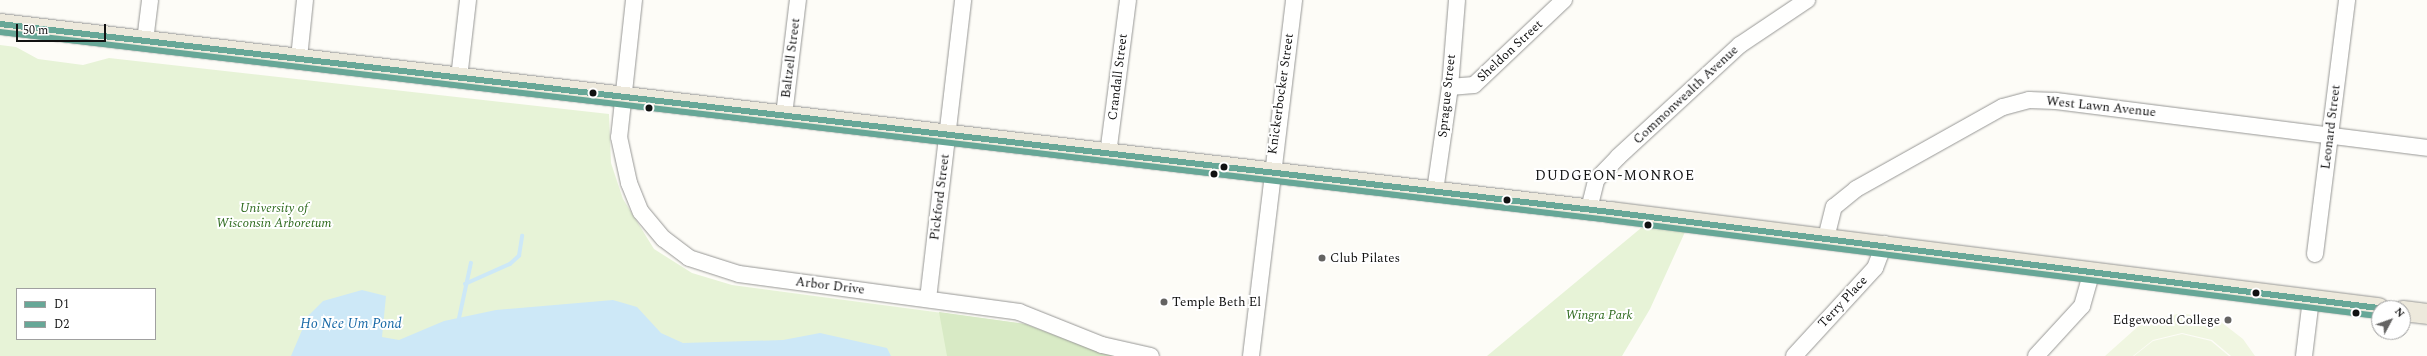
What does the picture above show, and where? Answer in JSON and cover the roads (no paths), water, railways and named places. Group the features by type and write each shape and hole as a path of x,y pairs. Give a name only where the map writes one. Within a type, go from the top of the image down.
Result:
{"main road":[{"path":"0,24 622,96 1270,174 1435,191 1884,244 2371,307"},
{"path":"2411,312 2427,314"}],"street":[{"path":"145,41 150,0"},
{"path":"299,58 305,0"},
{"path":"459,78 468,0"},
{"name":"Arbor Drive","path":"634,0 622,96 619,137 629,183 652,226 689,258 739,274 1019,312 1102,345 1151,356"},
{"name":"Baltzell Street","path":"784,116 798,0"},
{"name":"Pickford Street","path":"928,299 963,0"},
{"name":"Crandall Street","path":"1108,154 1128,0"},
{"name":"Knickerbocker Street","path":"1252,356 1270,174 1294,0"},
{"name":"Sprague Street","path":"1435,191 1450,87 1456,0"},
{"name":"Sheldon Street","path":"1450,87 1464,89 1474,85 1564,0"},
{"name":"Commonwealth Avenue","path":"1589,209 1591,189 1618,157 1740,45 1807,0"},
{"name":"Leonard Street","path":"2315,254 2347,0"},
{"name":"West Lawn Avenue","path":"1826,238 1829,214 1840,200 1935,143 2016,103 2056,101 2427,148"},
{"name":"Terry Place","path":"1794,356 1875,268 1884,244"},
{"path":"2036,356 2082,306 2092,271"},
{"path":"2304,356 2311,299"}],"water":[{"name":"Ho Nee Um Pond","path":"362,290 386,296 382,337 399,340 444,321 496,310 613,300 637,307 661,333 683,343 783,340 820,333 887,348 891,356 291,356 308,316 323,301"}],"waterway":[{"path":"465,284 510,264 519,256 522,236"},
{"path":"458,323 471,263"}],"place":[{"name":"Club Pilates","path":"1322,258"},
{"name":"Temple Beth El","path":"1164,302"},
{"name":"Edgewood College","path":"2228,320"}],"district":[{"name":"DUDGEON-MONROE","path":"1615,176"}],"park label":[{"name":"University of Wisconsin Arboretum","path":"274,216"},
{"name":"Wingra Park","path":"1599,315"}]}
